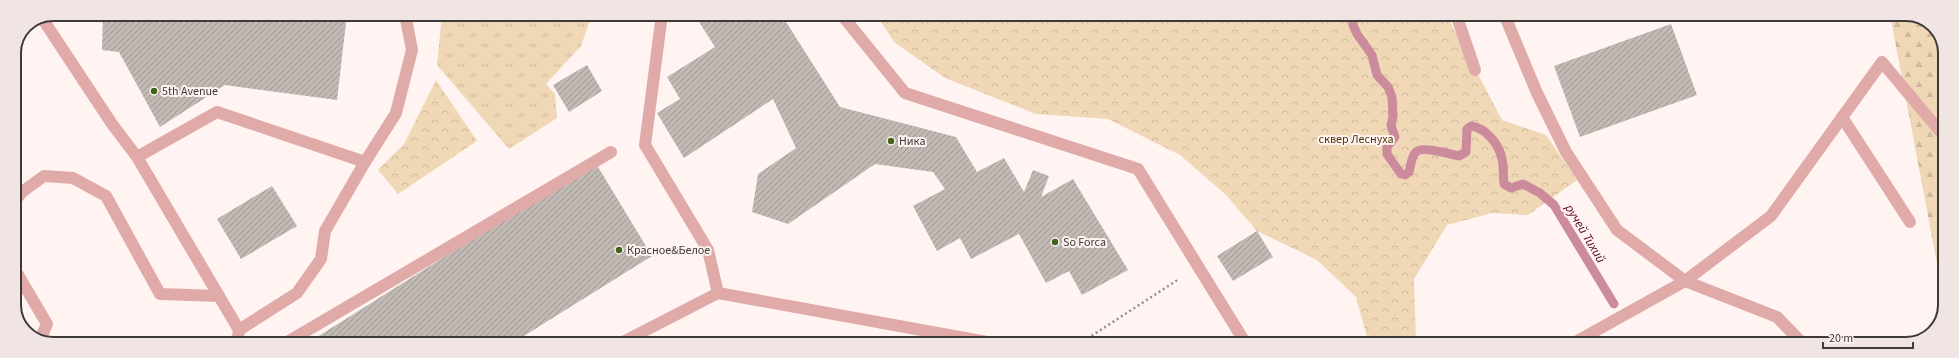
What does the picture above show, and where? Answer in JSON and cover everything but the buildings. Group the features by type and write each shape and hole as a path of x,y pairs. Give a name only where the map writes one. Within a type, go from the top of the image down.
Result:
{"street":[{"path":"239,330 297,293 321,259 325,231 365,162 396,113 412,50 406,21"},
{"path":"661,21 645,145 708,250 718,293"},
{"path":"847,21 905,93 1138,169 1242,337"},
{"path":"1458,21 1475,70"},
{"path":"1507,21 1537,94 1566,152 1616,230 1685,281 1777,317 1796,337"},
{"path":"45,22 112,124 137,157 239,330 238,337"},
{"path":"1585,337 1685,281 1771,216 1882,62 1938,129"},
{"path":"137,157 217,112 365,162"},
{"path":"1842,117 1910,222"},
{"path":"296,337 611,152"},
{"path":"21,193 44,176 73,178 106,196 160,294 219,296"},
{"path":"21,280 47,324 42,335"},
{"path":"633,337 718,293 960,337"}],"path":[{"path":"1090,337 1198,267"}],"green space":[{"path":"441,21 590,21 581,46 546,84 555,94 557,118 509,149 437,65"},
{"name":"сквер Леснуха","path":"880,21 1450,21 1502,120 1546,135 1577,180 1528,215 1492,213 1447,225 1414,279 1416,337 1367,337 1356,297 1317,260 1257,231 1226,195 1180,155 1108,119 1036,114 945,78 894,42"},
{"path":"1891,21 1911,21 1920,24 1930,32 1937,44 1938,269"},
{"path":"436,80 477,141 398,194 378,170 404,144"}],"waterway":[{"name":"ручей Тихий","path":"1353,21 1353,25 1357,34 1372,55 1377,75 1388,87 1392,97 1393,116 1391,125 1395,137 1387,147 1387,154 1401,174 1405,175 1409,172 1413,157 1418,151 1429,150 1459,156 1466,152 1467,129 1471,126 1477,127 1487,133 1495,142 1500,153 1503,165 1504,184 1511,188 1523,184 1540,193 1554,205 1614,304"}],"place":[{"name":"5th Avenue","path":"154,91"},
{"name":"Ника","path":"891,141"},
{"name":"So Forca","path":"1055,242"},
{"name":"Красное&Белое","path":"619,250"}]}
